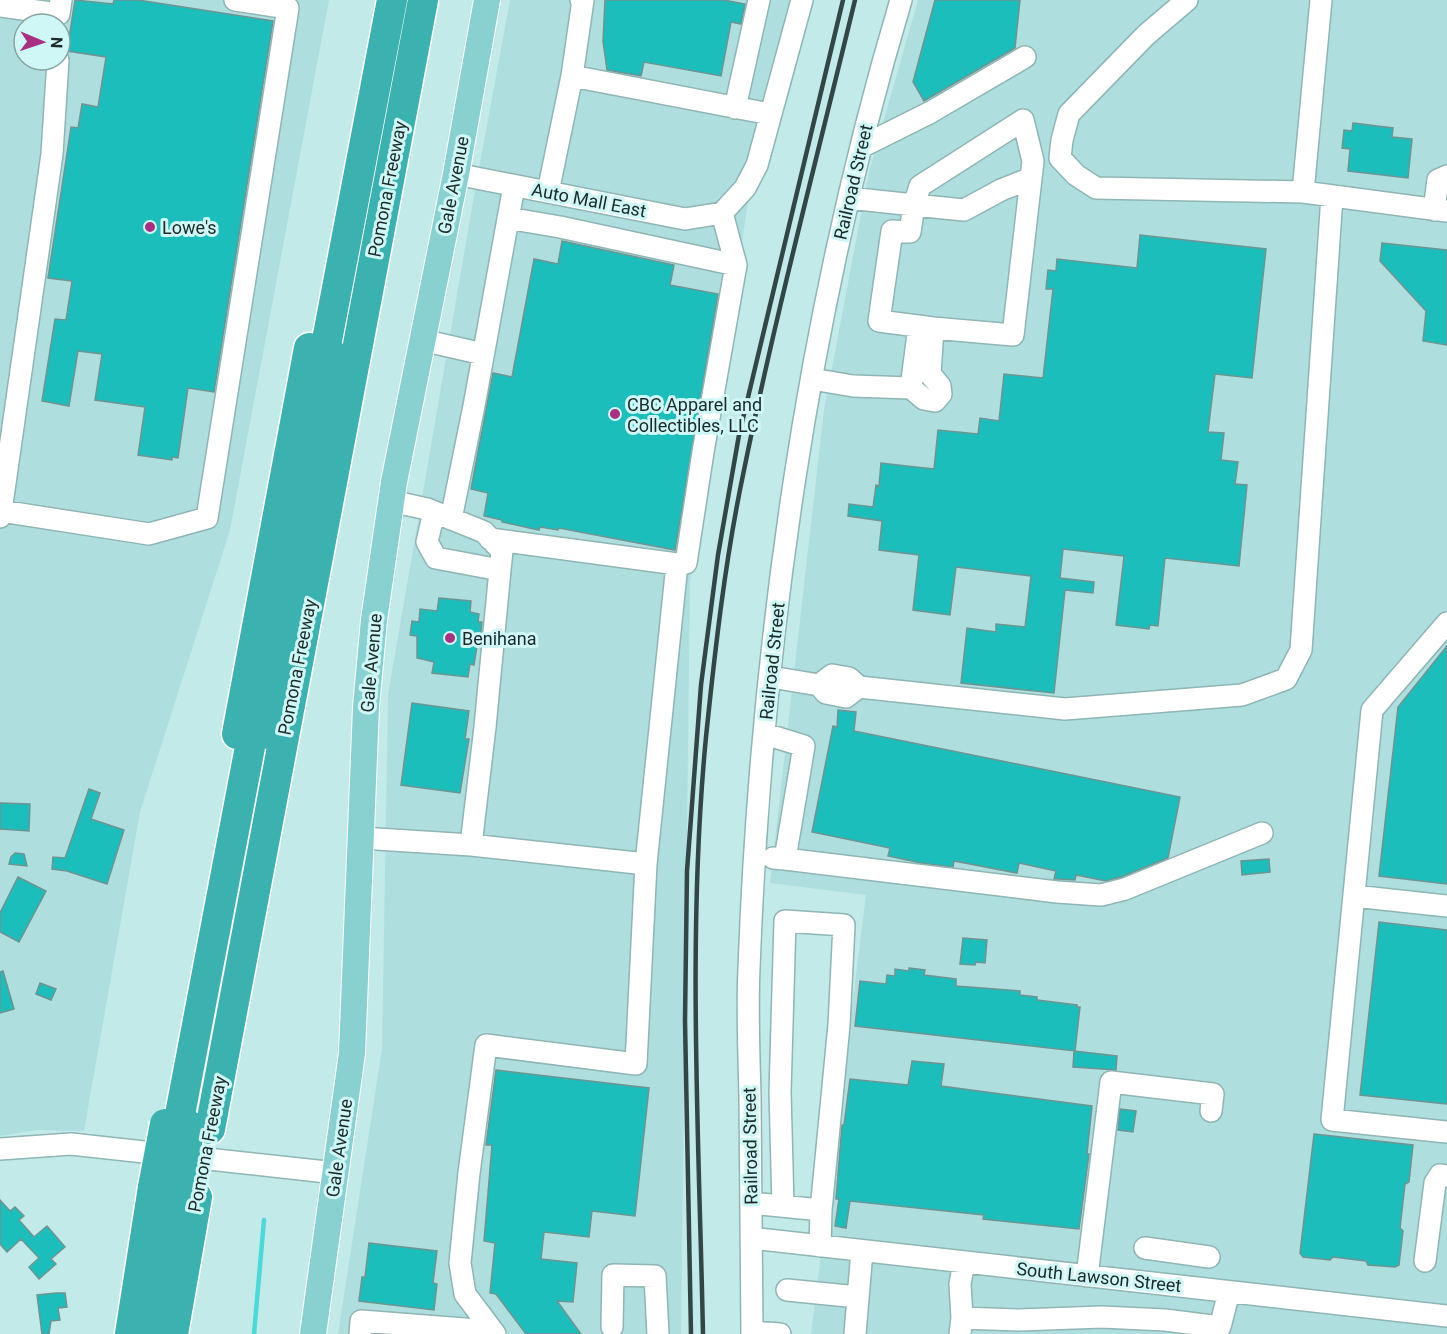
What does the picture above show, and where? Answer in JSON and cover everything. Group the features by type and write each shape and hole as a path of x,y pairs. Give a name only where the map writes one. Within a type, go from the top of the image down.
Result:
{"highway":[{"name":"Pomona Freeway","path":"173,1334 174,1189 374,0"},
{"path":"186,1126 392,0"},
{"path":"186,1126 402,0"},
{"name":"Pomona Freeway","path":"130,1334 174,1189 423,0"},
{"path":"140,1334 174,1189"},
{"path":"151,1334 174,1189"},
{"path":"174,1189 188,1334"}],"main road":[{"name":"Gale Avenue","path":"313,1334 351,1053 367,696 374,620 391,501 456,174 487,0"}],"street":[{"path":"56,72 52,154 1,514 149,534 207,518 288,8 235,0"},
{"path":"548,192 572,76 582,0"},
{"path":"735,108 759,0"},
{"path":"490,539 677,564 686,563 736,265 722,213 745,188 756,165 802,0"},
{"name":"Railroad Street","path":"752,1333 748,970 765,734 783,554 825,301 877,80 901,0"},
{"path":"1187,0 1146,36 1069,114 1060,158 1076,175 1096,188 1303,192 1441,211 1438,180 1447,176"},
{"path":"1303,192 1321,0"},
{"path":"0,6 51,12"},
{"path":"861,147 931,112 1025,57"},
{"path":"572,76 771,114"},
{"path":"1023,120 1033,161 1031,178 1013,335 879,321 892,231 910,232 914,205 920,186 1023,120"},
{"name":"Auto Mall East","path":"456,174 685,219 722,213"},
{"path":"849,198 964,210 1001,190 1031,178"},
{"path":"500,570 436,558 427,542 442,515 474,406 514,186"},
{"path":"771,677 819,685 826,693 846,697 859,687 1065,709 1242,694 1286,680 1301,650 1332,196"},
{"path":"508,218 736,265"},
{"path":"812,379 853,386 911,388 924,399 935,402 941,394 940,386 930,374 926,327"},
{"path":"911,388 926,327"},
{"path":"422,340 483,354"},
{"path":"391,501 442,515 484,532 502,551 471,845"},
{"path":"360,1334 361,1321 477,1330 491,1328 465,1294 460,1263 486,1045 636,1064 646,864 677,564"},
{"path":"1447,622 1372,710 1332,1120 1447,1132"},
{"path":"765,734 804,746 785,859"},
{"path":"756,856 1101,896 1125,889 1262,833"},
{"path":"361,838 471,845 646,864"},
{"path":"1354,896 1447,906"},
{"path":"783,1206 780,1092 785,921 844,925 839,1025 821,1210 820,1246"},
{"path":"751,926 785,928"},
{"path":"1087,1276 1111,1082 1212,1094 1211,1111"},
{"path":"0,1149 70,1144 336,1173"},
{"path":"1425,1261 1435,1183 1440,1175 1447,1176"},
{"path":"751,1203 821,1210"},
{"name":"South Lawson Street","path":"751,1238 1447,1316"},
{"path":"1145,1248 1209,1257"},
{"path":"855,1334 862,1251"},
{"path":"964,1262 960,1284 961,1326 1019,1320 1102,1317 1220,1326 1228,1292"},
{"path":"612,1327 613,1275 655,1276 658,1334"},
{"path":"787,1290 858,1297"},
{"path":"752,1333 780,1334"}],"shaded area":[{"path":"0,0 329,0 230,530 140,812 84,1131 37,1130 0,1136"},
{"path":"510,0 791,0 766,84 690,582 681,1334 338,1334 382,1049 388,695"},
{"path":"918,0 1447,0 1447,1334 811,1334 866,895 770,883 824,410 869,172"}],"building":[{"name":"Lowe's","path":"75,0 113,4 114,0 138,0 273,21 214,392 188,388 178,458 172,457 172,460 138,455 145,407 95,400 102,354 78,351 69,406 42,401 55,319 66,320 72,281 48,278 71,127 78,128 82,104 98,107 106,57 72,52 72,19"},
{"path":"605,0 724,0 745,4 741,24 731,22 721,76 644,62 641,76 607,70 603,41"},
{"path":"935,0 1020,0 1015,48 924,101 913,82"},
{"path":"1353,123 1393,128 1392,137 1412,139 1408,178 1348,171 1350,149 1342,148 1344,130 1352,131"},
{"path":"1140,235 1266,249 1252,378 1215,374 1208,432 1224,433 1221,460 1238,462 1235,484 1247,485 1239,566 1165,558 1158,626 1150,625 1149,629 1116,625 1124,556 1063,549 1060,578 1094,582 1093,593 1065,590 1054,693 961,683 967,628 996,632 996,624 1025,627 1031,576 956,567 950,615 913,610 919,555 879,550 882,521 848,516 849,504 873,507 876,485 879,486 881,463 934,469 938,430 978,434 980,418 999,421 1004,374 1043,378 1053,289 1046,289 1048,270 1056,271 1057,259 1137,268"},
{"path":"562,241 674,265 670,285 718,294 675,550 559,528 558,530 540,527 539,530 502,522 502,520 484,516 488,493 471,489 493,373 512,377 534,259 558,264"},
{"path":"1382,243 1447,250 1447,345 1423,341 1426,311 1380,261"},
{"name":"Benihana","path":"439,598 471,601 470,612 479,614 478,622 482,622 474,665 470,664 468,677 432,673 434,662 417,658 417,636 410,635 412,621 419,622 420,609 437,611"},
{"path":"1447,646 1447,884 1379,876 1398,707"},
{"path":"412,703 469,711 465,739 469,739 460,793 401,785"},
{"path":"838,710 856,712 854,731 1180,797 1168,858 1106,881 1076,875 1075,880 1054,879 1056,871 1019,863 1017,873 954,861 953,867 921,863 888,856 890,848 812,832 833,726 837,727"},
{"path":"89,789 100,793 91,819 124,830 107,884 67,871 52,869 53,857 65,858"},
{"path":"0,803 30,804 29,831 0,829"},
{"path":"15,853 24,854 27,866 9,864"},
{"path":"1269,859 1270,872 1242,875 1241,861"},
{"path":"18,877 46,891 19,942 0,932 0,913"},
{"path":"1379,922 1447,930 1447,1104 1360,1095"},
{"path":"963,938 987,940 985,963 960,964"},
{"path":"909,968 925,970 924,975 956,979 956,986 1020,991 1020,995 1037,997 1037,1000 1077,1005 1080,1007 1075,1051 855,1026 860,981 886,984 887,975 895,976 895,969 909,971"},
{"path":"3,971 14,1009 0,1013 0,972"},
{"path":"40,983 56,989 51,1000 36,994"},
{"path":"1074,1051 1117,1056 1116,1070 1073,1067"},
{"path":"912,1061 944,1064 941,1086 1092,1106 1087,1154 1089,1154 1079,1229 983,1219 984,1215 850,1201 846,1228 835,1226 839,1199 836,1199 842,1125 844,1125 850,1079 908,1085"},
{"path":"496,1070 649,1088 635,1216 592,1211 589,1237 544,1232 541,1259 577,1263 573,1302 557,1301 581,1334 526,1334 496,1294 490,1293 495,1243 484,1241 492,1145 486,1145"},
{"path":"1120,1109 1136,1111 1133,1132 1118,1130"},
{"path":"1314,1134 1413,1145 1409,1182 1405,1184 1399,1265 1395,1267 1368,1265 1366,1261 1333,1257 1330,1260 1303,1257 1300,1253"},
{"path":"0,1200 10,1211 15,1207 24,1216 19,1220 34,1237 47,1226 65,1247 51,1259 56,1264 39,1279 29,1267 39,1258 21,1239 7,1252 0,1244"},
{"path":"369,1243 437,1251 433,1283 437,1284 434,1310 359,1301 362,1277 365,1277"},
{"path":"65,1293 67,1307 58,1308 60,1320 51,1321 49,1334 42,1334 37,1295"}],"waterway":[{"path":"254,1334 264,1220"}],"railway":[{"path":"691,1334 685,1021 687,871 701,685 718,555 739,435 843,0"},
{"path":"703,1334 697,1110 697,885 700,811 713,671 731,540 755,415 855,0"}],"place":[{"name":"Lowe's","path":"150,227"},
{"name":"CBC Apparel and Collectibles, LLC","path":"615,414"},
{"name":"Benihana","path":"450,638"}]}
